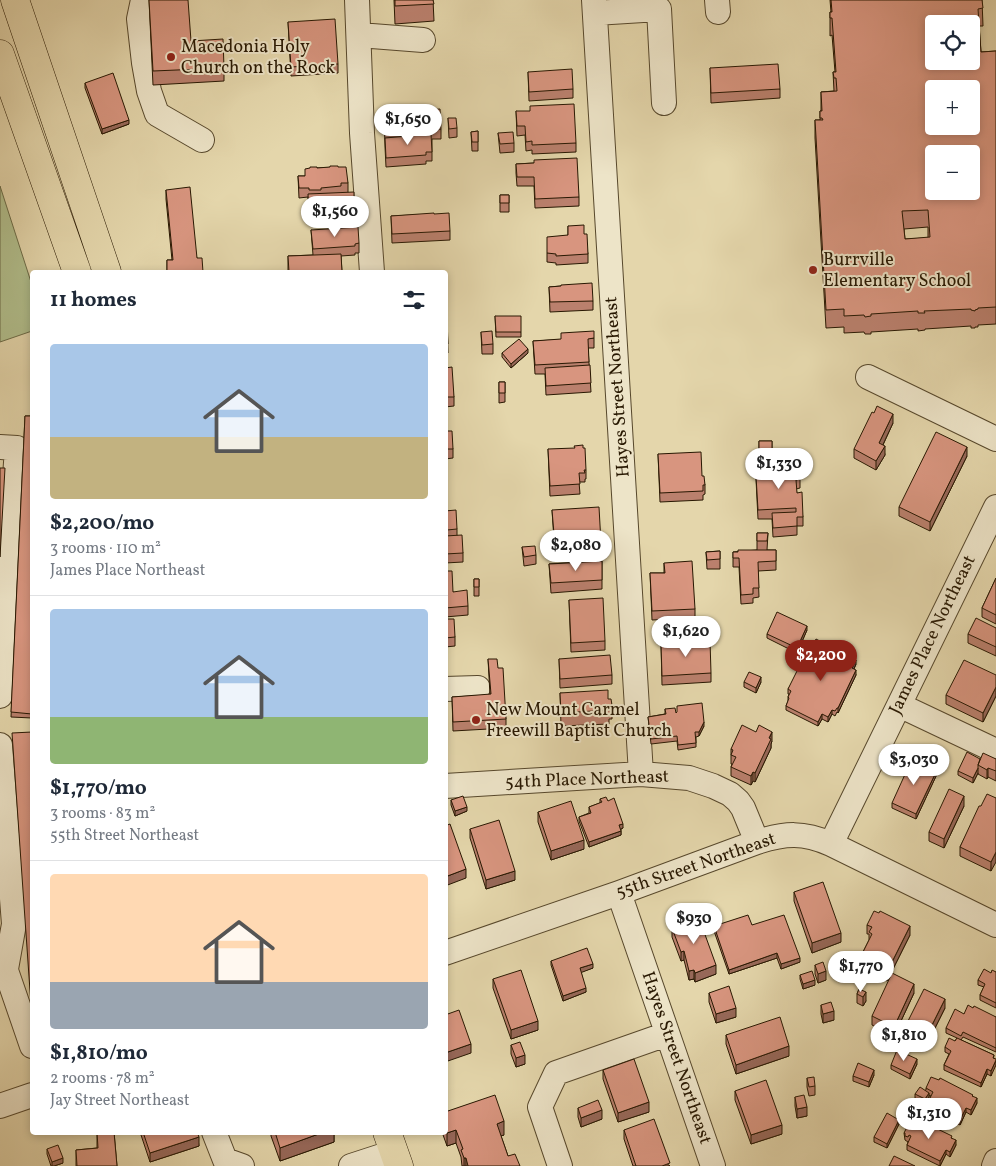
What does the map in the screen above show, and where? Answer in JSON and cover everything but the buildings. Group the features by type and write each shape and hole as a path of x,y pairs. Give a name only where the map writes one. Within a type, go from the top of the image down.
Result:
{"main road":[{"path":"15,0 106,270"},
{"path":"0,54 76,270"}],"street":[{"path":"144,0 139,19 144,63 149,91 157,114 202,140"},
{"path":"357,0 362,133 372,270"},
{"path":"594,7 658,4 664,103"},
{"name":"Hayes Street Northeast","path":"594,7 642,774"},
{"path":"359,35 423,40"},
{"path":"868,377 996,439"},
{"path":"0,447 17,448 0,696"},
{"name":"James Place Northeast","path":"831,844 996,507"},
{"path":"448,689 478,688"},
{"path":"899,705 996,751"},
{"path":"0,745 14,924 3,962 30,1040"},
{"name":"54th Place Northeast","path":"448,786 642,774 689,778 714,786 730,794 738,801 743,808 757,842"},
{"name":"55th Street Northeast","path":"448,952 757,842 772,837 793,835 806,836 831,844 996,925"},
{"name":"Hayes Street Northeast","path":"619,892 713,1166"},
{"path":"560,1166 540,1107 556,1073 667,1034"},
{"path":"0,1106 30,1096"},
{"path":"215,1135 224,1160 242,1166"},
{"path":"351,1166 394,1150"},
{"path":"994,1166 996,1161"}],"green space":[{"path":"0,186 30,279 30,332 0,342"}],"place":[{"name":"Macedonia Holy Church on the Rock","path":"171,57"},
{"name":"Burrville Elementary School","path":"813,270"},
{"name":"New Mount Carmel Freewill Baptist Church","path":"476,720"}]}
